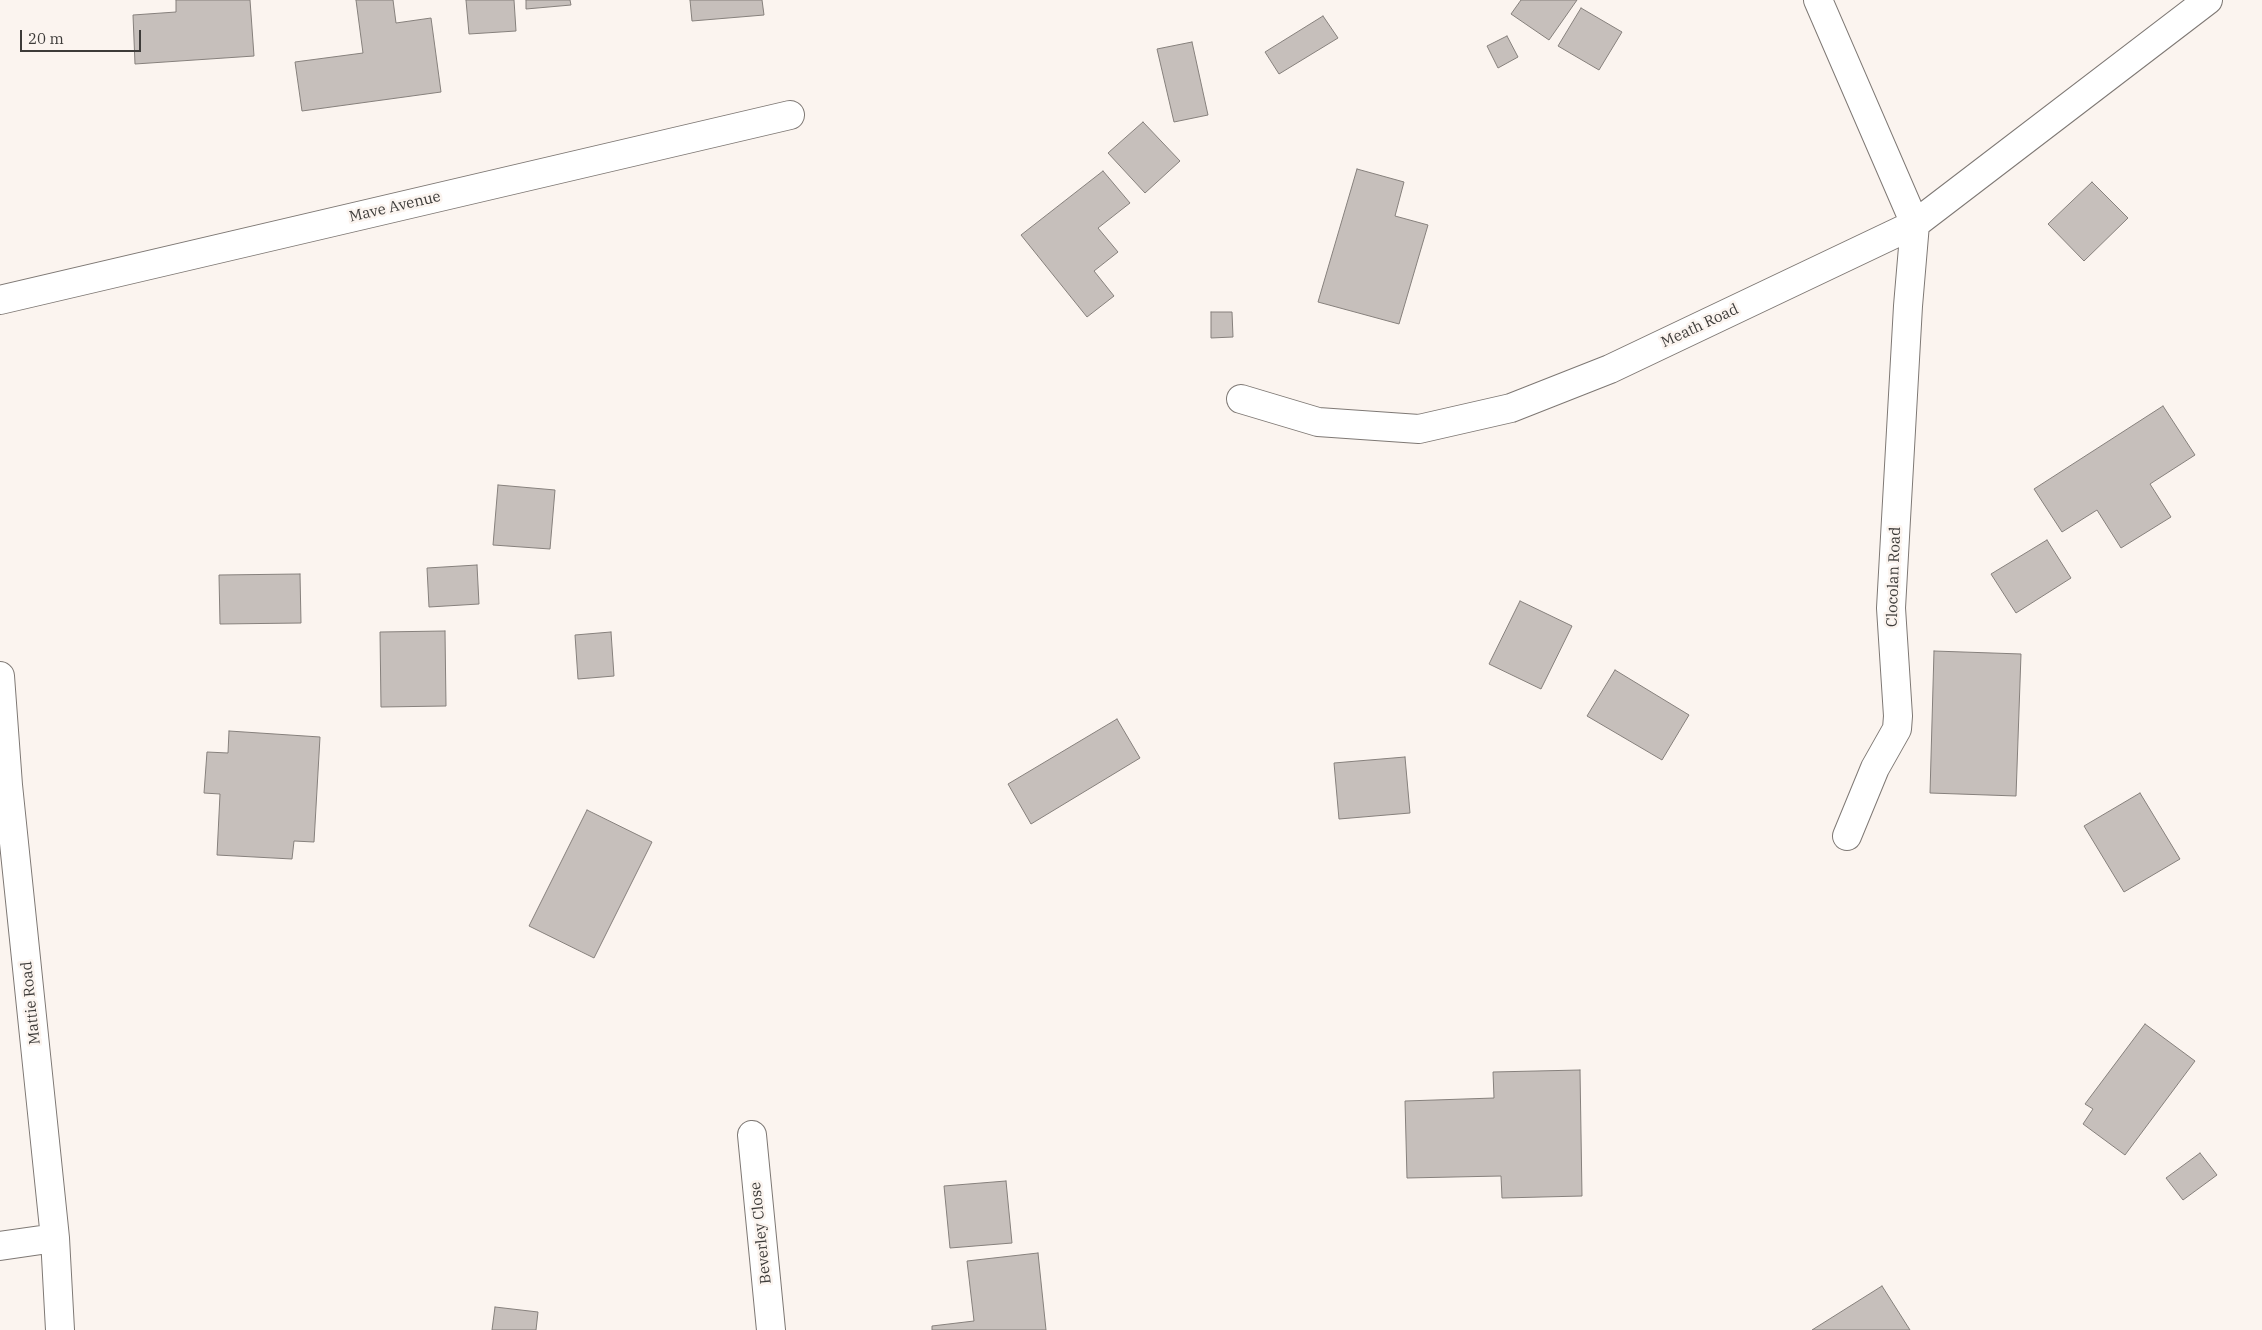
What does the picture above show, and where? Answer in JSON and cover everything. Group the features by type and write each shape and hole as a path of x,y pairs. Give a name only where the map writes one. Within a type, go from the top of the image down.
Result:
{"street":[{"path":"1818,0 1915,224"},
{"name":"Meath Road","path":"1241,399 1318,422 1419,429 1511,408 1610,369 1915,224 2208,0"},
{"name":"Mave Avenue","path":"0,300 790,115"},
{"name":"Clocolan Road","path":"1847,836 1875,768 1897,730 1898,716 1890,608 1908,306 1915,224"},
{"name":"Mattie Road","path":"0,676 8,785 55,1238 60,1330"},
{"name":"Beverley Close","path":"752,1135 771,1330"},
{"path":"0,1246 55,1238"}],"building":[{"path":"176,0 250,0 254,56 135,64 133,15 176,12"},
{"path":"356,0 393,0 396,23 431,18 441,92 302,111 295,62 363,53"},
{"path":"466,0 514,0 516,31 469,34"},
{"path":"526,0 570,0 571,5 526,9"},
{"path":"690,0 762,0 764,15 692,21"},
{"path":"1521,0 1577,0 1549,40 1511,14"},
{"path":"1581,8 1622,32 1599,70 1558,46"},
{"path":"1323,16 1338,38 1279,74 1265,52"},
{"path":"1507,36 1518,57 1498,68 1487,46"},
{"path":"1192,42 1208,115 1174,122 1157,49"},
{"path":"1143,122 1180,161 1145,193 1108,153"},
{"path":"1357,169 1404,182 1395,216 1428,225 1399,324 1318,302"},
{"path":"1103,171 1130,203 1098,228 1118,252 1094,271 1114,296 1087,317 1021,235"},
{"path":"2092,182 2128,218 2084,261 2048,224"},
{"path":"1211,312 1232,312 1233,337 1211,338"},
{"path":"2163,406 2195,455 2150,484 2171,517 2121,548 2097,510 2062,532 2034,489"},
{"path":"498,485 555,490 550,549 493,545"},
{"path":"2047,540 2071,578 2016,613 1991,574"},
{"path":"477,565 479,604 429,607 427,568"},
{"path":"300,574 301,623 220,624 219,575"},
{"path":"1520,601 1572,626 1541,689 1489,664"},
{"path":"445,631 446,706 381,707 380,632"},
{"path":"611,632 614,676 578,679 575,635"},
{"path":"1934,651 2021,654 2016,796 1930,793"},
{"path":"1615,670 1689,715 1662,760 1587,716"},
{"path":"1117,719 1140,758 1031,824 1008,784"},
{"path":"229,731 320,737 314,842 294,841 292,859 217,855 220,794 204,793 207,752 228,753"},
{"path":"1405,757 1410,813 1339,819 1334,763"},
{"path":"2140,793 2180,859 2124,892 2084,826"},
{"path":"587,810 652,842 594,958 529,926"},
{"path":"2145,1024 2195,1061 2125,1155 2083,1124 2093,1109 2085,1104"},
{"path":"1580,1070 1582,1196 1502,1198 1501,1176 1407,1178 1405,1101 1494,1098 1493,1072"},
{"path":"2200,1153 2217,1175 2183,1200 2166,1178"},
{"path":"1006,1181 1012,1243 950,1248 944,1186"},
{"path":"1038,1253 1046,1330 932,1330 932,1326 974,1321 967,1261"},
{"path":"1882,1286 1910,1330 1812,1330"},
{"path":"495,1307 538,1312 536,1330 492,1330"}]}
